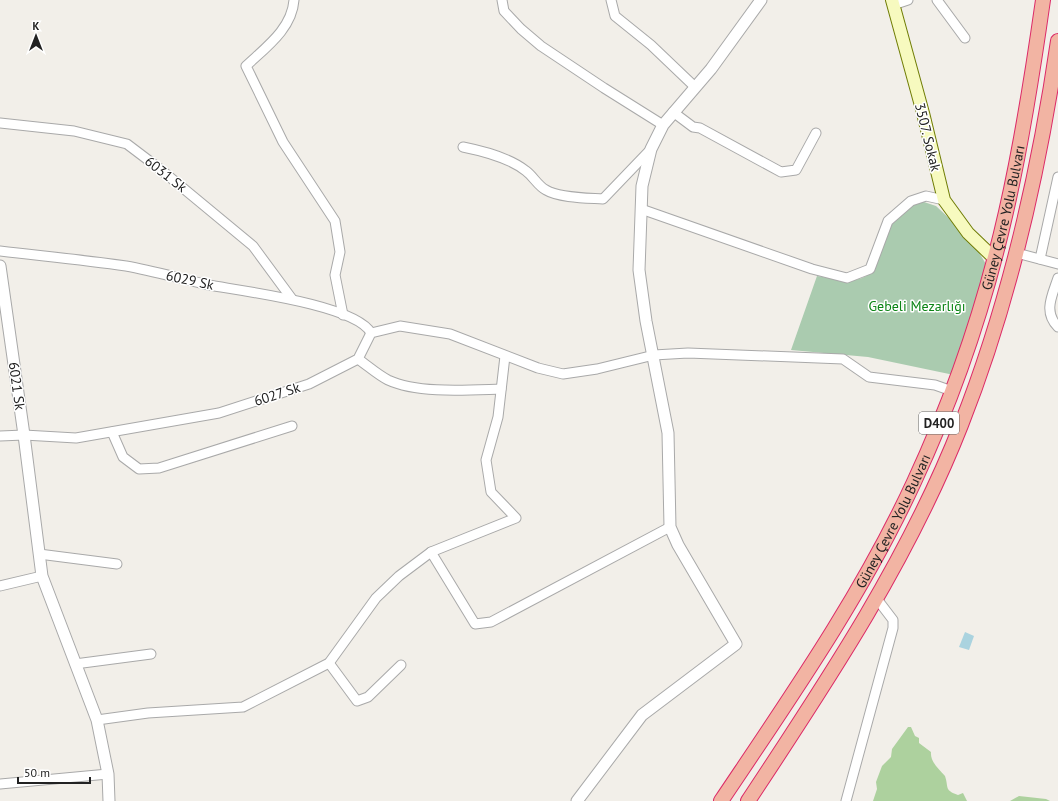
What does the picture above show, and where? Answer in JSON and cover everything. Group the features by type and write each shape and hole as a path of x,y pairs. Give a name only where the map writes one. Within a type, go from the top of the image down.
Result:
{"highway":[{"name":"Güney Çevre Yolu Bulvarı","path":"721,801 783,708 851,601 914,482 952,392 978,318 1006,213 1020,143 1043,0"},
{"name":"Güney Çevre Yolu Bulvarı","path":"748,801 832,675 876,598 911,535 961,425 992,338 1017,253 1042,145 1058,41"}],"main road":[{"name":"3507. Sokak","path":"892,2 923,113 944,200 968,233 994,258"}],"street":[{"path":"294,0 293,8 280,35 246,66 284,142 335,221 340,252 335,275 343,314"},
{"path":"502,0 504,10 541,46 663,125"},
{"path":"611,0 615,16 651,45 695,87"},
{"path":"577,801 642,715 736,644 678,545 670,528 668,433 654,355 646,321 639,270 641,209 642,186 651,149 663,125 711,69 761,0"},
{"path":"892,2 908,0"},
{"path":"937,0 965,38"},
{"path":"673,112 693,127 700,128 781,172 796,170 816,133"},
{"name":"6031 Sk","path":"0,123 74,131 127,144 160,169 253,246 292,298"},
{"path":"463,147 478,150 515,164 526,171 546,190 576,198 603,199 651,149"},
{"path":"1040,259 1058,178"},
{"path":"641,209 812,269 847,278 870,269 888,221 911,200 926,196 944,200"},
{"name":"6029 Sk","path":"0,251 127,266 210,285 292,298 343,314 367,326 371,333"},
{"path":"1017,253 1058,264"},
{"name":"6021 Sk","path":"0,266 42,576 97,720 108,774 109,801"},
{"path":"1058,278 1048,307 1052,321 1058,327"},
{"path":"501,389 462,391 414,388 388,380 358,359 371,333 400,326 450,334 538,368 563,374 597,369 654,355 688,353 843,359 869,377 935,385 952,392"},
{"path":"97,720 148,713 244,707 329,663 376,598 399,576 431,552 516,518 491,492 486,460 498,417 505,356"},
{"name":"6027 Sk","path":"0,436 24,435 76,438 219,413 309,384 358,359"},
{"path":"112,432 122,457 139,469 159,468 292,426"},
{"path":"431,552 475,624 491,622 670,528"},
{"path":"39,554 117,564"},
{"path":"0,586 42,576"},
{"path":"846,801 893,628 892,620 876,598"},
{"path":"76,664 151,654"},
{"path":"329,663 357,701 368,696 401,665"},
{"path":"0,784 108,774"}],"green space":[{"name":"Gebeli Mezarlığı","path":"921,201 936,206 953,222 973,242 987,266 954,375 868,357 791,350 817,276 855,280 866,276 875,265 879,257 894,213"},
{"path":"908,727 911,727 915,736 919,738 919,743 931,752 933,762 945,776 949,790 958,795 963,793 967,801 873,801 877,789 876,782 882,766 891,757 892,749"},
{"path":"1019,796 1046,799 1050,801 1010,801"}],"water":[{"path":"965,632 974,636 969,650 959,647"}]}
